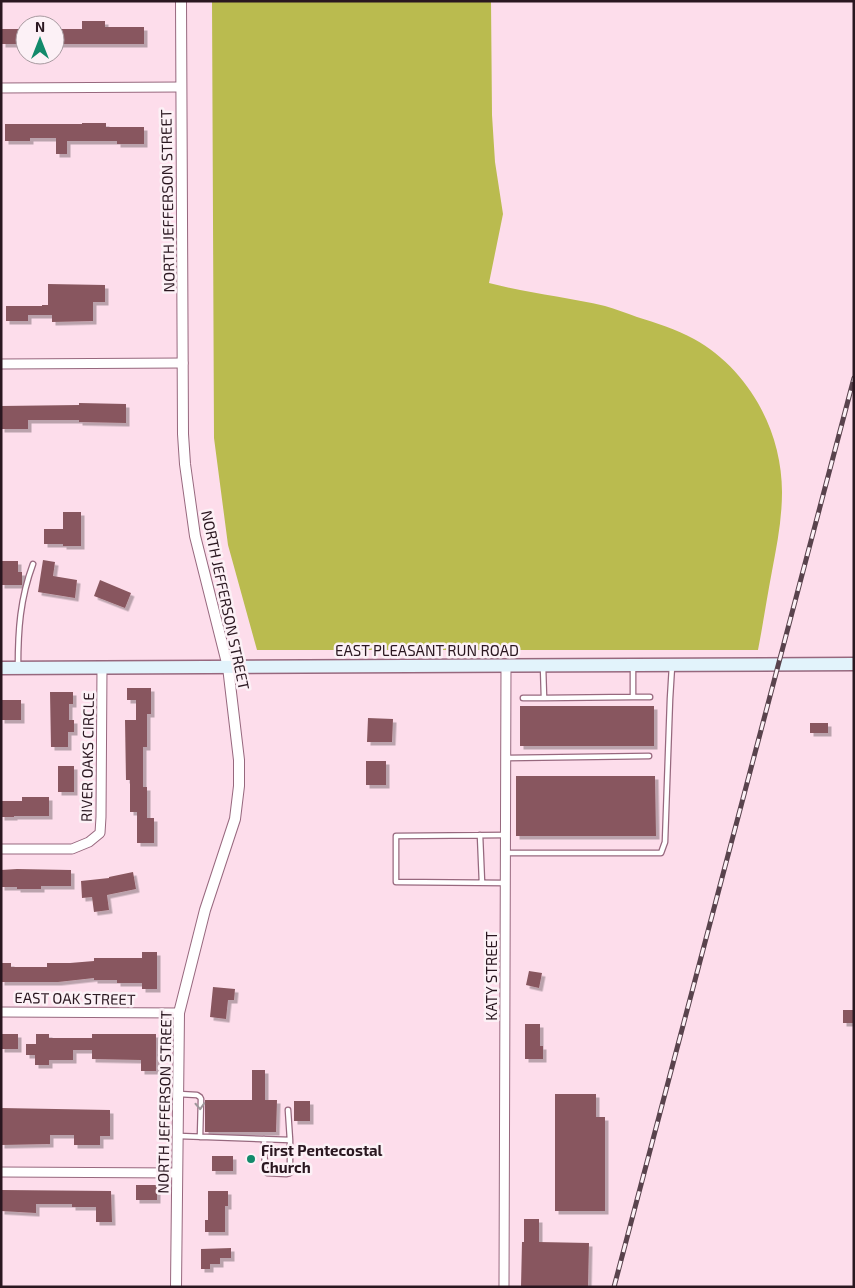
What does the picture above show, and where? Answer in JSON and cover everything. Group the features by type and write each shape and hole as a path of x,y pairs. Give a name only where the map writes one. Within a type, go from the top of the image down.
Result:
{"main road":[{"name":"EAST PLEASANT RUN ROAD","path":"1,668 854,664"}],"street":[{"name":"NORTH JEFFERSON STREET","path":"176,1287 178,1013 205,910 235,818 240,786 240,760 228,668 195,536 183,434 181,1"},
{"path":"1,88 181,87"},
{"path":"1,364 183,363"},
{"name":"KATY STREET","path":"504,1287 506,665"},
{"name":"RIVER OAKS CIRCLE","path":"1,849 72,849 89,842 100,833 102,668"},
{"name":"EAST OAK STREET","path":"1,1012 178,1013"},
{"path":"1,1172 177,1173"}],"lane":[{"path":"18,668 21,606 33,564"},
{"path":"633,664 633,697"},
{"path":"506,853 661,853 665,842 673,664"},
{"path":"543,665 544,698"},
{"path":"523,698 650,697"},
{"path":"506,758 649,756"},
{"path":"480,835 482,883"},
{"path":"505,882 396,882 396,836 506,835"},
{"path":"178,1094 200,1096 200,1137"},
{"path":"264,1139 264,1166 267,1173 290,1173 288,1110"},
{"path":"177,1136 290,1140"}],"shaded area":[{"path":"212,1 491,1 492,115 495,162 503,214 489,283 605,306 673,329 694,339 713,352 731,367 746,384 768,424 776,446 782,492 779,532 758,650 257,650 228,545 214,438"}],"building":[{"path":"82,21 105,21 105,27 144,27 144,44 65,44 65,29 82,29"},
{"path":"2,29 15,29 15,44 2,44"},
{"path":"106,123 106,127 144,127 144,144 117,144 117,141 67,141 67,154 56,154 56,138 30,138 30,141 5,141 5,124"},
{"path":"48,284 105,285 105,302 93,302 93,321 52,322 52,315 28,315 28,321 6,321 6,306 48,305"},
{"path":"79,403 126,404 126,423 79,422 79,420 28,420 28,429 1,429 1,406 79,405"},
{"path":"63,512 81,512 81,546 44,544 44,529 63,529"},
{"path":"43,560 55,562 53,576 77,580 75,598 38,592"},
{"path":"1,561 18,561 18,572 22,572 22,585 1,585"},
{"path":"100,580 131,593 125,608 94,596"},
{"path":"127,688 151,688 151,714 147,714 147,747 143,747 143,787 147,787 147,818 154,818 154,843 137,843 137,812 130,812 130,780 126,780 125,720 136,720 136,700 127,700"},
{"path":"50,692 73,692 73,704 69,704 69,720 74,720 74,732 68,732 68,747 51,747"},
{"path":"1,700 21,700 21,720 1,720"},
{"path":"520,706 654,706 654,746 520,746"},
{"path":"368,718 393,719 392,742 367,742"},
{"path":"810,723 828,723 828,733 810,733"},
{"path":"366,761 386,761 386,785 366,785"},
{"path":"58,766 74,766 74,792 58,792"},
{"path":"516,776 655,776 656,836 516,836"},
{"path":"22,797 49,797 49,816 1,817 1,801 22,801"},
{"path":"1,870 71,870 71,886 41,886 41,889 1,887"},
{"path":"133,872 136,889 107,895 109,910 94,912 92,897 82,898 81,881 109,878"},
{"path":"142,952 157,952 157,989 142,989 142,983 117,983 117,980 94,980 94,978 58,982 1,982 1,963 11,963 11,967 47,967 47,963 94,961 94,958 142,958"},
{"path":"529,971 542,973 539,988 526,985"},
{"path":"213,987 235,989 234,1000 228,1000 226,1019 210,1017"},
{"path":"843,1010 854,1010 854,1023 843,1023"},
{"path":"525,1024 540,1024 540,1046 543,1046 543,1059 525,1059"},
{"path":"1,1034 18,1034 18,1049 1,1049"},
{"path":"36,1034 49,1034 49,1038 92,1038 92,1034 156,1034 156,1071 141,1071 141,1060 92,1059 92,1050 73,1050 73,1060 49,1060 49,1065 35,1065 35,1055 26,1055 26,1044 36,1044"},
{"path":"252,1070 265,1070 265,1100 277,1100 276,1132 205,1132 205,1100 252,1100"},
{"path":"555,1094 596,1094 596,1117 605,1117 605,1211 555,1211"},
{"path":"294,1101 310,1101 310,1121 294,1121"},
{"path":"1,1108 110,1110 110,1136 100,1136 100,1145 74,1145 74,1135 50,1135 50,1144 1,1145"},
{"path":"212,1156 233,1156 233,1171 212,1171"},
{"path":"136,1185 157,1185 157,1200 136,1200"},
{"path":"1,1190 111,1191 112,1222 96,1222 96,1207 72,1207 72,1204 36,1204 36,1213 1,1211"},
{"path":"208,1191 228,1191 228,1206 225,1206 225,1232 205,1232 205,1220 208,1220"},
{"path":"524,1219 539,1219 539,1242 589,1243 588,1287 521,1287"},
{"path":"231,1248 231,1258 220,1258 220,1264 210,1264 210,1269 201,1269 201,1249"}],"railway":[{"path":"614,1287 854,378"}],"place":[{"name":"First Pentecostal Church","path":"251,1159"}]}
